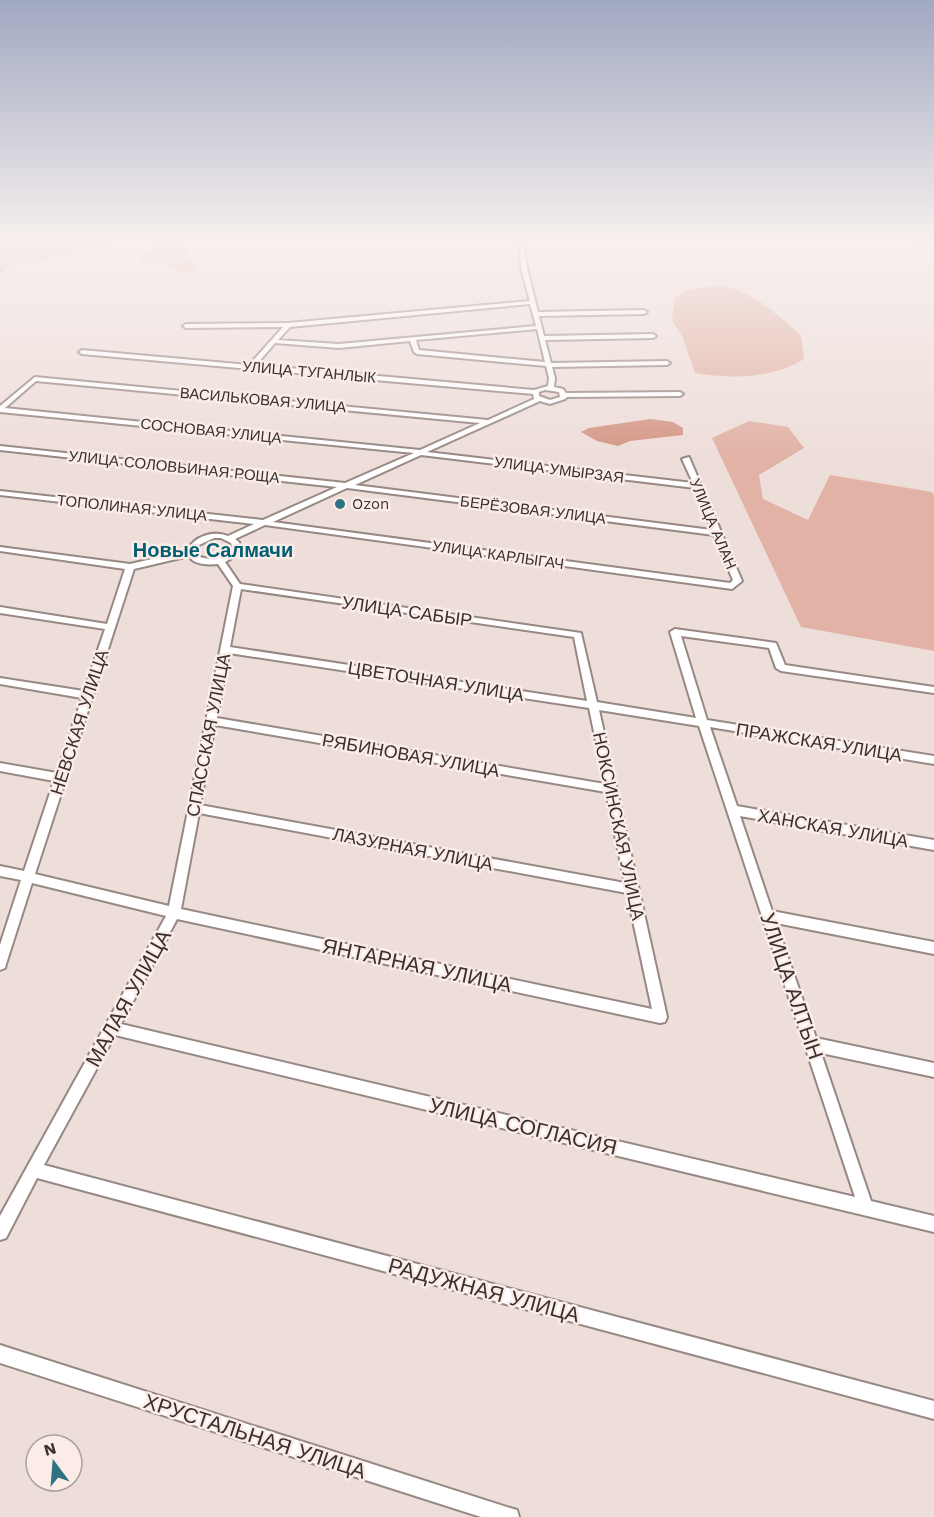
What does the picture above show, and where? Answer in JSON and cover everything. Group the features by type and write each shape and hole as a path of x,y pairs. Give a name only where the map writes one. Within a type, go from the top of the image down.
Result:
{"street":[{"path":"186,326 288,325 402,315"},
{"path":"536,315 552,378 551,388"},
{"path":"251,367 288,325"},
{"path":"274,341 339,346 539,327"},
{"path":"542,338 653,336"},
{"path":"412,339 417,352 549,365 667,363"},
{"name":"УЛИЦА ТУГАНЛЫК","path":"82,352 537,396"},
{"name":"ВАСИЛЬКОВАЯ УЛИЦА","path":"0,409 35,379 491,422"},
{"path":"191,554 196,543 204,539 213,536 230,538 491,422 537,396 539,389 561,390 564,395"},
{"path":"537,396 555,401 564,395 680,394"},
{"name":"СОСНОВАЯ УЛИЦА","path":"0,409 422,453"},
{"name":"УЛИЦА СОЛОВЬИНАЯ РОЩА","path":"0,448 348,486"},
{"name":"УЛИЦА УМЫРЗАЯ","path":"422,453 697,486"},
{"name":"УЛИЦА АЛАН","path":"686,459 738,581 732,586"},
{"name":"БЕРЁЗОВАЯ УЛИЦА","path":"348,486 717,533"},
{"name":"ТОПОЛИНАЯ УЛИЦА","path":"0,493 265,523"},
{"name":"УЛИЦА КАРЛЫГАЧ","path":"265,523 732,586"},
{"path":"0,549 130,567 191,554 201,561 220,561 234,553 235,542 230,538"},
{"path":"220,561 237,586"},
{"name":"НЕВСКАЯ УЛИЦА","path":"28,877 130,567"},
{"name":"УЛИЦА САБЫР","path":"237,586 578,635"},
{"name":"СПАССКАЯ УЛИЦА","path":"174,913 237,586"},
{"path":"0,610 110,627"},
{"name":"ПРАЖСКАЯ УЛИЦА","path":"717,764 675,632 773,645 781,668 934,690"},
{"name":"НОКСИНСКАЯ УЛИЦА","path":"578,635 660,1017"},
{"name":"ЦВЕТОЧНАЯ УЛИЦА","path":"225,649 647,714"},
{"path":"0,681 88,695"},
{"name":"ПРАЖСКАЯ УЛИЦА","path":"647,714 934,760"},
{"name":"РЯБИНОВАЯ УЛИЦА","path":"211,721 611,789"},
{"name":"УЛИЦА АЛТЫН","path":"717,764 866,1208"},
{"path":"0,767 61,778"},
{"name":"ЛАЗУРНАЯ УЛИЦА","path":"194,808 632,890"},
{"name":"ХАНСКАЯ УЛИЦА","path":"732,810 934,845"},
{"name":"МАЛАЯ УЛИЦА","path":"0,871 174,913 0,1232"},
{"path":"0,964 28,877"},
{"name":"ЯНТАРНАЯ УЛИЦА","path":"174,913 660,1017"},
{"path":"768,916 934,948"},
{"name":"УЛИЦА СОГЛАСИЯ","path":"112,1028 934,1224"},
{"path":"811,1044 934,1070"},
{"name":"РАДУЖНАЯ УЛИЦА","path":"34,1170 934,1410"},
{"name":"ХРУСТАЛЬНАЯ УЛИЦА","path":"0,1354 510,1517"}],"shaded area":[{"path":"672,315 777,315 801,335 804,359 792,366 751,376 695,373 682,336 672,320"},
{"path":"650,419 673,422 683,428 683,435 630,441 618,446 597,441 581,432 589,428"},
{"path":"749,421 788,427 804,448 759,475 763,499 808,520 830,475 932,492 934,496 934,651 801,627 712,438"}],"place":[{"name":"Ozon","path":"340,504"}],"district":[{"name":"Новые Салмачи","path":"213,550"}]}
